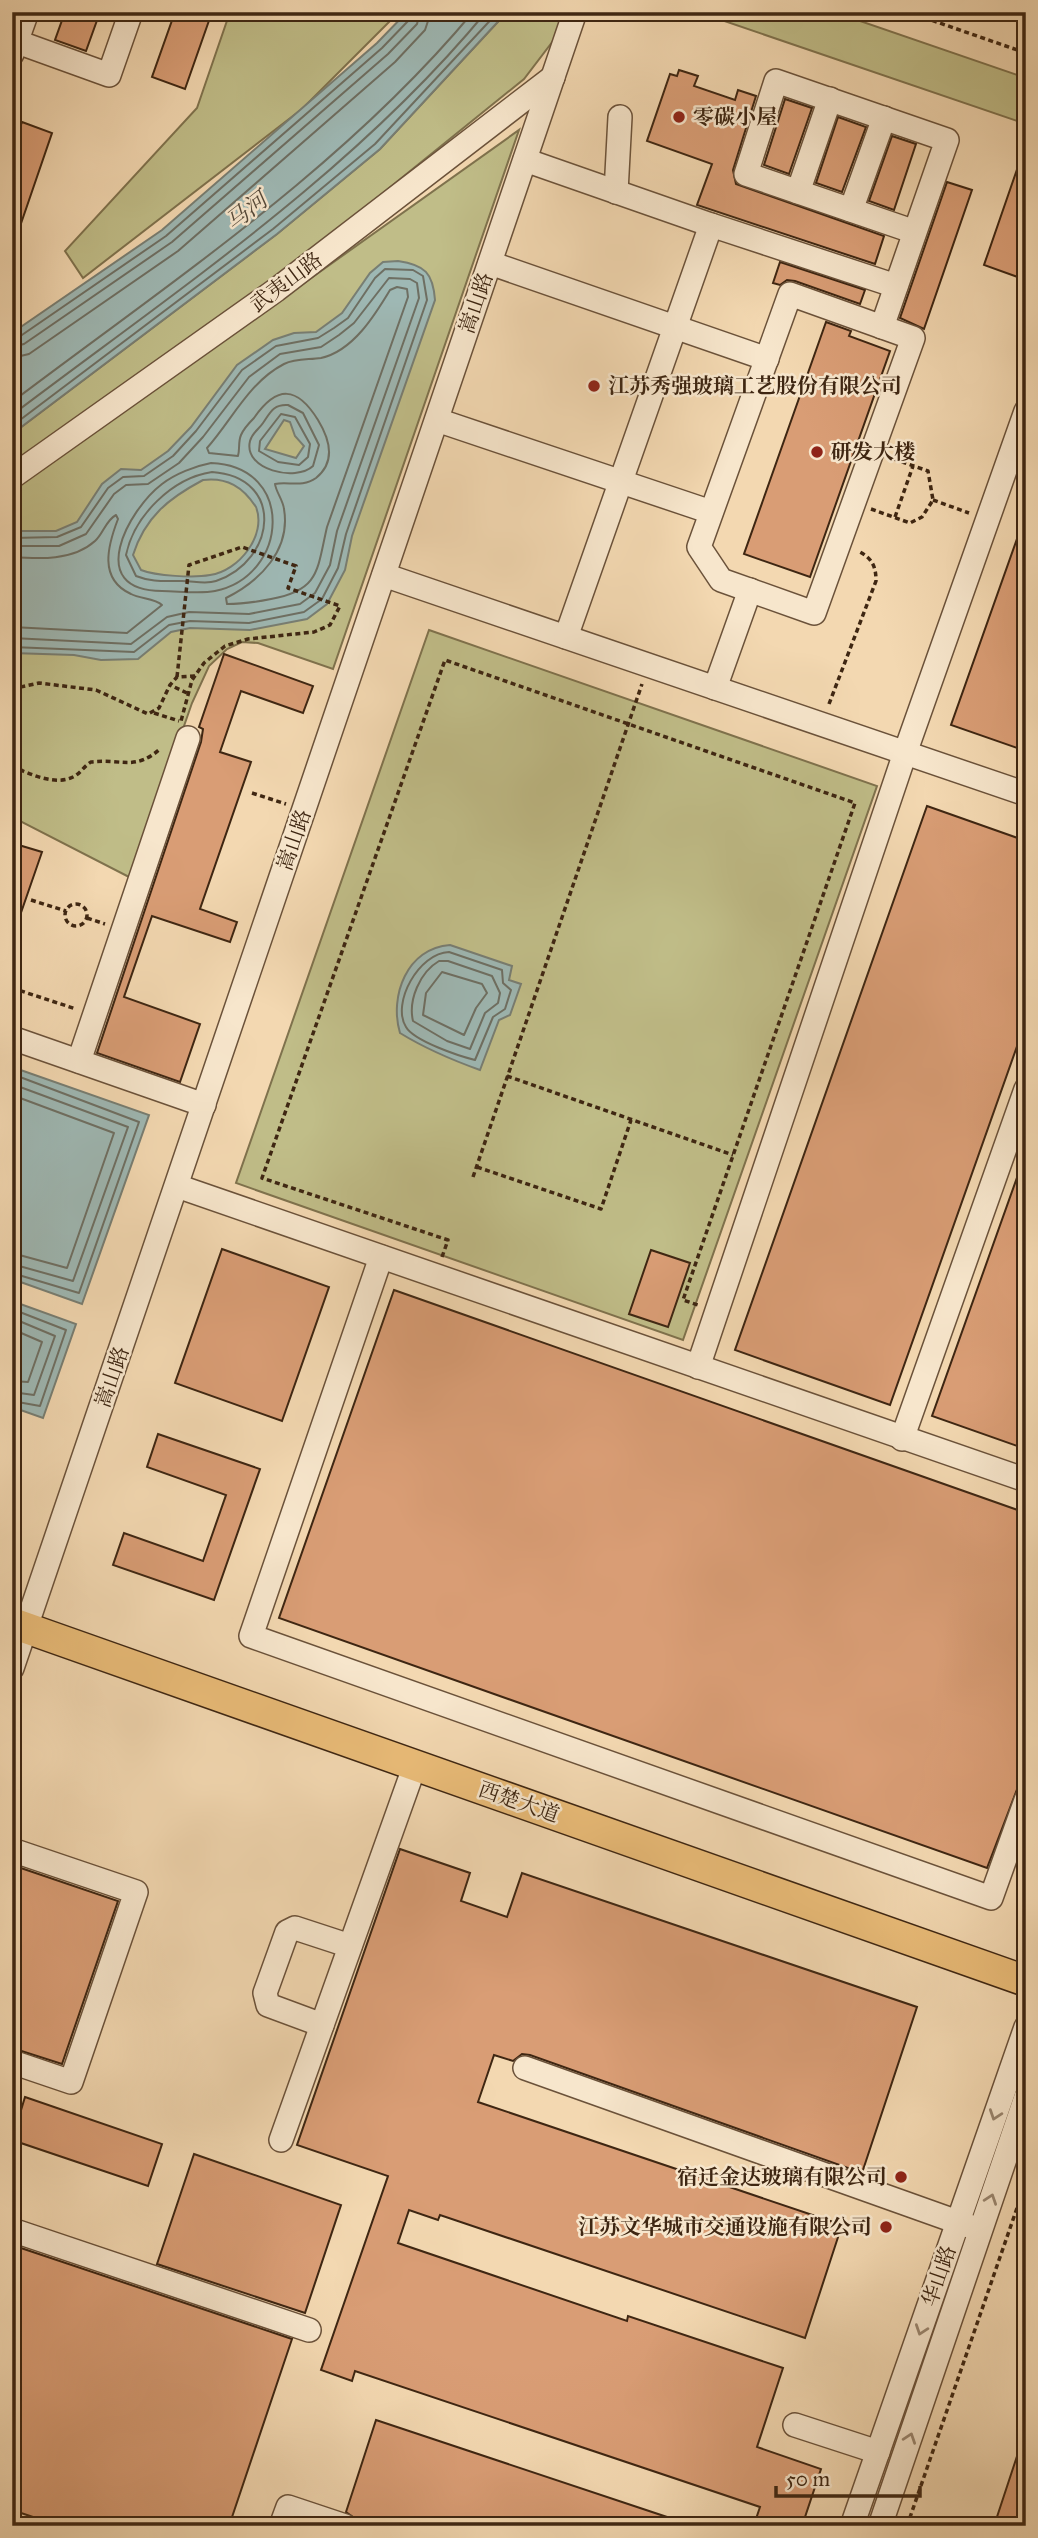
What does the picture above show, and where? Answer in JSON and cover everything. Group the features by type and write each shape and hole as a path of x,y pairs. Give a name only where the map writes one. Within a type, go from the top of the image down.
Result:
{"main road":[{"name":"西楚大道","path":"19,1626 1026,1980"}],"street":[{"path":"27,12 14,45 109,75 131,12"},
{"name":"嵩山路","path":"12,1668 19,1626 177,1186 575,12"},
{"name":"武夷山路","path":"12,477 276,290 553,77"},
{"path":"882,327 947,140 776,81 746,174 915,232"},
{"path":"798,192 830,99"},
{"path":"616,192 620,117"},
{"path":"851,210 884,118"},
{"path":"525,160 897,286"},
{"path":"566,637 711,225"},
{"path":"490,263 767,359"},
{"path":"790,294 882,327 913,338 814,613 721,580 699,547 790,294"},
{"path":"698,1367 905,753 1026,411"},
{"path":"437,421 711,513"},
{"path":"384,575 1026,794"},
{"path":"715,688 750,590"},
{"path":"79,1061 182,730"},
{"path":"12,1038 204,1105"},
{"path":"902,1439 1026,1089"},
{"path":"177,1186 1026,1480"},
{"path":"381,1257 251,1636 991,1898 1026,1800"},
{"path":"281,2140 415,1765"},
{"path":"12,1850 136,1892 71,2082 12,2062"},
{"path":"322,2025 268,2005 265,1993 287,1932 295,1928 350,1946"},
{"name":"华山路","path":"852,2526 1026,2027"},
{"path":"525,2068 980,2230"},
{"name":"华山路","path":"880,2526 1026,2097"},
{"path":"12,2230 309,2330"},
{"path":"795,2425 878,2452"},
{"path":"281,2526 288,2507 345,2526"}],"path":[{"path":"908,12 1026,52"},
{"path":"854,503 910,523 922,517 933,500 928,471 873,451"},
{"path":"895,517 913,466"},
{"path":"933,500 988,519"},
{"path":"821,724 876,582 876,568 868,557 839,544"},
{"path":"12,690 39,683 96,690 140,711 154,713 182,730 187,693 204,663 234,642 314,632 330,625 340,606 288,588 296,566 242,547 189,565 177,677 154,713"},
{"path":"435,1276 448,1240 262,1178 445,660 855,803 683,1300 716,1312"},
{"path":"473,1177 649,665"},
{"path":"177,677 195,676"},
{"path":"170,685 187,693"},
{"path":"12,766 36,776 58,779 73,777 91,762 123,764 146,761 163,747"},
{"path":"253,793 304,810"},
{"path":"31,900 66,911 78,904 86,910 87,918 80,925 73,925 67,921 66,911"},
{"path":"12,988 94,1015"},
{"path":"507,1076 733,1155"},
{"path":"476,1166 601,1209 631,1120"},
{"path":"907,2526 1026,2182"}],"shaded area":[{"path":"230,12 399,12 302,109 83,278 65,251 197,108"},
{"path":"507,12 565,12 556,37 524,79 221,324 12,467 12,434 277,234 380,149"},
{"path":"698,12 834,12 1026,78 1026,124"},
{"path":"519,130 333,669 258,643 242,642 227,649 209,666 192,703 131,878 12,817 12,491"},
{"path":"429,630 877,786 683,1340 236,1183"}],"water":[{"name":"马河","path":"407,12 507,12 380,149 277,234 12,434 12,333 162,230 377,43"},
{"path":"398,261 421,268 430,277 435,300 352,536 345,570 327,604 307,619 250,630 190,628 171,632 138,659 101,660 74,655 12,653 12,531 56,531 77,522 102,484 121,469 141,470 168,451 191,427 237,365 273,340 294,333 316,332 342,313 370,273 383,262","holes":["284,420 290,422 295,436 304,446 296,458 265,449","203,480 220,480 234,485 246,494 256,507 258,529 248,550 231,567 210,575 175,576 141,570 133,555 151,519 179,494"]},
{"path":"450,945 512,966 509,980 521,984 510,1015 499,1020 480,1070 439,1054 400,1033 397,1004 405,976 412,964 422,955 435,948"},
{"path":"12,1067 149,1115 82,1304 12,1279"},
{"path":"12,1301 76,1324 43,1418 12,1407"}],"building":[{"path":"65,12 100,12 86,51 55,40"},
{"path":"175,12 212,12 185,89 152,77"},
{"path":"679,70 698,76 694,86 735,100 738,90 756,96 733,170 736,184 884,236 875,264 697,205 712,164 647,141 670,74 677,76"},
{"path":"785,99 812,108 789,174 764,165"},
{"path":"838,117 866,127 842,192 816,183"},
{"path":"22,122 52,133 15,241 12,149"},
{"path":"892,136 916,144 894,210 869,201"},
{"path":"1023,152 1026,153 1026,280 984,265"},
{"path":"947,182 972,190 924,329 900,318"},
{"path":"780,262 865,290 860,304 795,281 787,280 780,285 773,283"},
{"name":"研发大楼","path":"826,322 851,331 849,336 890,351 810,577 744,554"},
{"path":"1026,519 1026,751 951,725"},
{"path":"224,654 313,686 303,713 241,691 220,752 251,762 200,909 237,922 230,942 152,916 124,997 200,1024 180,1082 97,1053 201,742 203,729 199,727"},
{"path":"927,806 1026,841 1026,1021 890,1405 735,1350"},
{"path":"12,843 42,852 15,930 12,930"},
{"path":"1026,1158 1026,1449 932,1416"},
{"path":"222,1249 329,1287 282,1421 175,1383"},
{"path":"651,1250 690,1263 668,1327 629,1314"},
{"path":"394,1290 1026,1513 1026,1766 987,1868 279,1618"},
{"path":"158,1434 260,1469 214,1600 113,1565 124,1533 203,1561 226,1495 147,1467"},
{"path":"400,1849 470,1873 461,1901 507,1917 522,1873 917,2007 862,2173 530,2055 522,2054 513,2061 494,2055 478,2102 842,2225 805,2338 440,2215 438,2220 409,2210 398,2243 627,2321 628,2316 783,2368 757,2447 821,2469 802,2526 776,2526 756,2519 760,2507 355,2371 352,2381 321,2370 388,2176 297,2145"},
{"path":"12,1865 118,1901 62,2064 12,2048"},
{"path":"25,2097 162,2144 148,2186 12,2140"},
{"path":"194,2154 341,2205 305,2313 157,2264"},
{"path":"12,2245 292,2339 229,2526 60,2526 12,2510"},
{"path":"376,2420 685,2523 684,2526 375,2526 357,2520 346,2512"},
{"path":"1023,2438 1026,2438 1026,2526 994,2526"}],"place":[{"name":"零碳小屋","path":"679,117"},
{"name":"江苏秀强玻璃工艺股份有限公司","path":"594,386"},
{"name":"研发大楼","path":"817,452"},
{"name":"宿迁金达玻璃有限公司","path":"901,2177"},
{"name":"江苏文华城市交通设施有限公司","path":"886,2227"}]}
